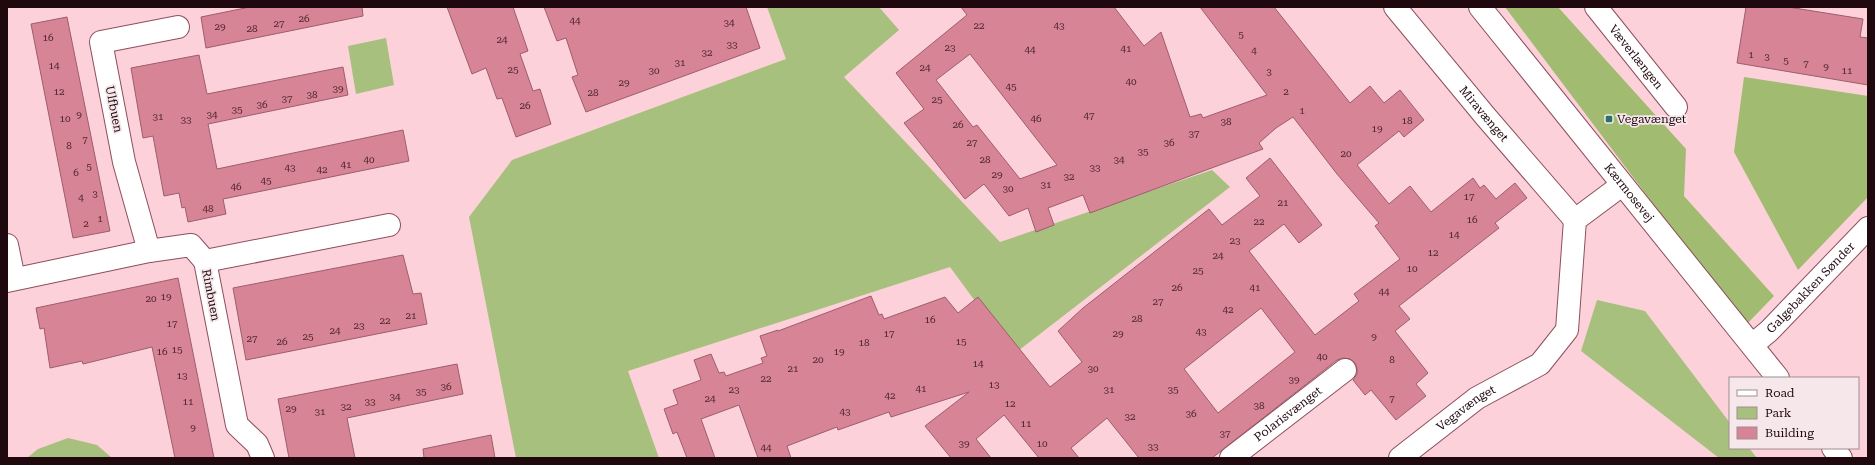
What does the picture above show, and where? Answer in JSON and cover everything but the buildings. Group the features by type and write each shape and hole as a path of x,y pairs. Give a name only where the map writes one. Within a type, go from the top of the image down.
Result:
{"street":[{"name":"Miravænget","path":"1395,7 1486,117 1575,220"},
{"name":"Kærmosevej","path":"1480,7 1777,377"},
{"name":"Væverlængen","path":"1596,7 1676,107"},
{"name":"Ulfbuen","path":"149,251 124,162 101,42 178,27"},
{"path":"1575,220 1622,185"},
{"name":"Vegavænget","path":"1400,458 1477,398 1540,364 1567,330 1575,220"},
{"name":"Rimbuen","path":"263,458 257,444 237,425 205,261 389,226"},
{"name":"Galgebakken Sønder","path":"1752,345 1769,331 1868,228"},
{"path":"7,245 10,280 149,251 191,245 205,261"},
{"name":"Polarisvænget","path":"1231,458 1345,370"},
{"path":"1834,449 1841,458"}],"green space":[{"path":"767,7 879,7 899,30 844,77 1000,242 1212,170 1230,187 1014,354 950,267 628,371 659,458 516,458 469,217 512,160 786,59"},
{"path":"1505,7 1558,7 1686,149 1684,196 1774,296 1745,326"},
{"path":"386,38 394,85 356,94 348,46"},
{"path":"1744,77 1868,96 1868,197 1798,270 1734,152"},
{"path":"1597,300 1645,311 1729,422 1729,449 1750,449 1757,458 1719,458 1581,351"},
{"path":"68,438 97,445 112,458 27,458 38,449"}],"place":[{"name":"Vegavænget","path":"1609,119"}]}
